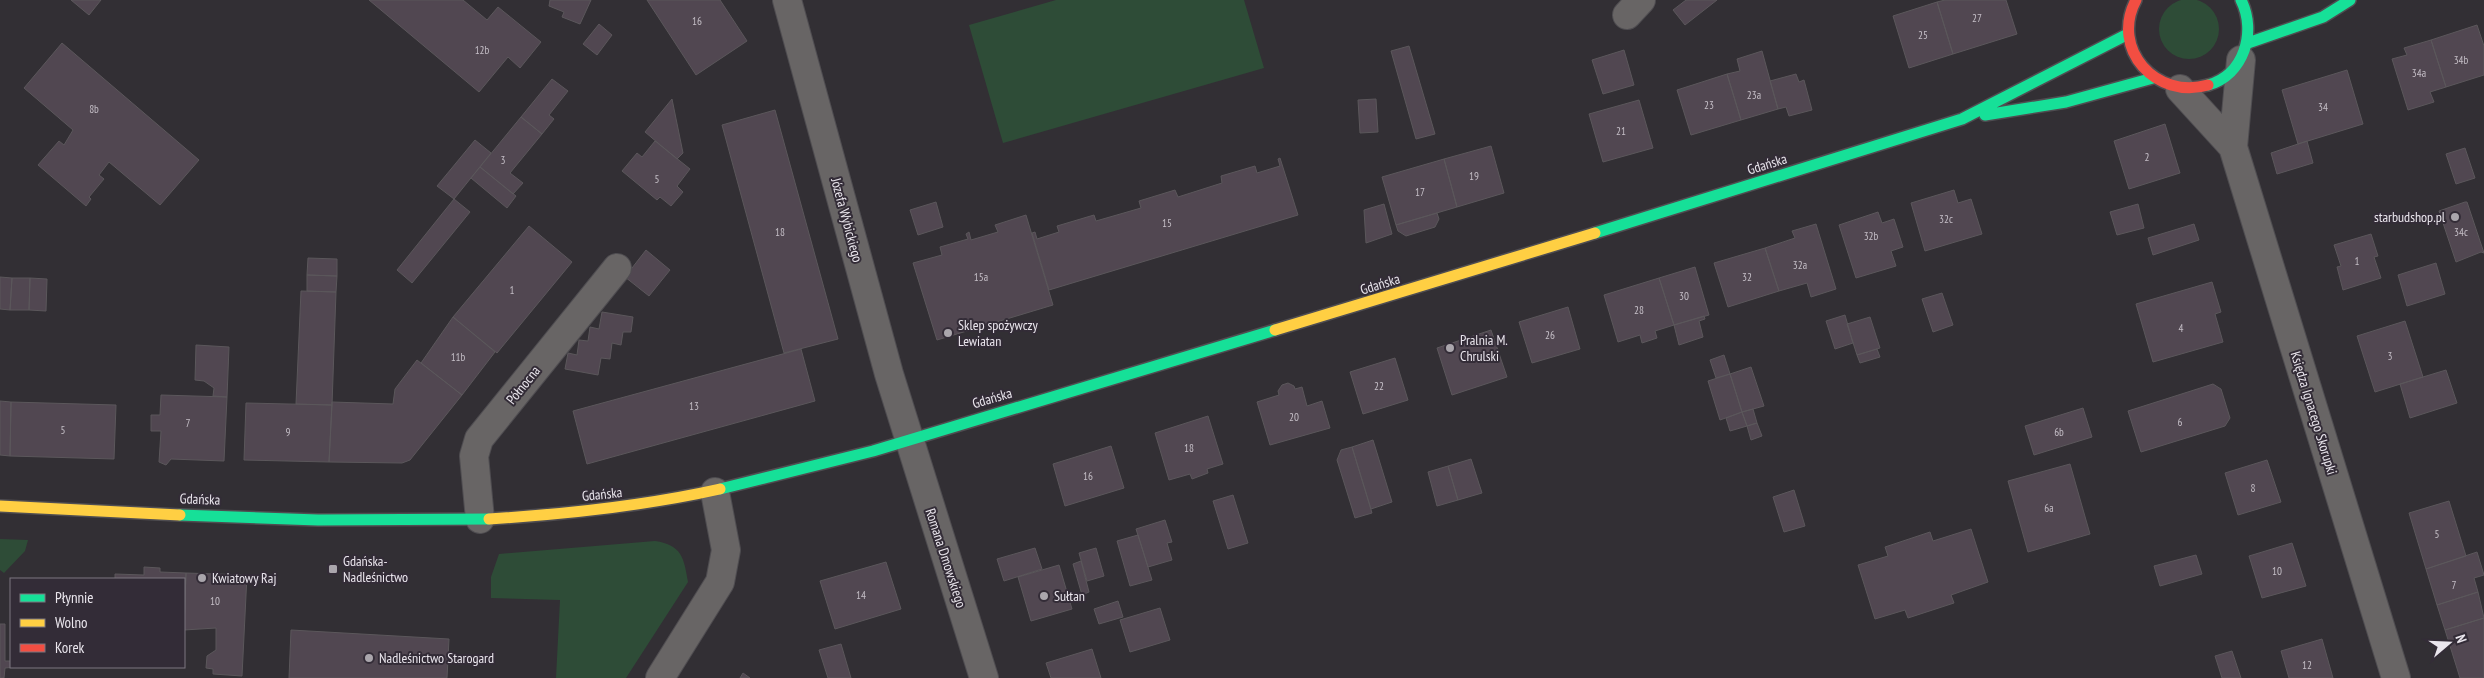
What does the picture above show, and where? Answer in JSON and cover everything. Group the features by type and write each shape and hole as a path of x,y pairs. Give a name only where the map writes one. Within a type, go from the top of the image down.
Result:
{"main road":[{"path":"2132,2 2128,34 2135,59 2153,78 2166,86 2180,89 2198,89 2215,84 2230,74 2245,52 2249,19 2241,0"},
{"path":"2245,52 2323,17 2350,0"},
{"name":"Gdańska","path":"1962,119 2128,34"},
{"name":"Gdańska","path":"0,506 351,520 480,519 630,506 715,492 908,439 1370,303 1962,119 2066,102 2153,78"}],"street":[{"name":"Józefa Wybickiego","path":"787,0 888,374 908,439"},
{"name":"Księdza Ignacego Skorupki","path":"2245,52 2233,147 2396,678"},
{"name":"Księdza Ignacego Skorupki","path":"2180,89 2233,147"},
{"name":"Północna","path":"480,519 474,456 479,439 617,268"},
{"name":"Romana Dmowskiego","path":"908,439 984,678"},
{"path":"660,678 720,582 726,550 715,492"}],"green space":[{"path":"2183,-1 2195,-1 2206,4 2214,12 2219,23 2217,41 2206,54 2195,59 2183,59 2172,54 2164,46 2159,35 2159,23 2164,12 2172,4"},
{"path":"1056,0 1244,0 1264,68 1003,143 969,25"},
{"path":"0,539 28,540 25,551 4,573 0,570"},
{"path":"655,541 676,549 683,560 688,582 626,678 556,678 560,600 491,598 491,577 499,554"}],"building":[{"path":"71,0 101,0 89,15"},
{"path":"369,0 463,0 487,20 498,7 541,42 520,68 508,57 479,92"},
{"path":"550,0 591,0 580,24 562,17 564,12 549,6"},
{"path":"647,0 720,0 747,41 696,75"},
{"path":"1686,0 1717,0 1685,25 1673,10"},
{"path":"1945,0 2006,0 2017,34 1953,54 1937,2"},
{"path":"1937,2 1953,54 1909,68 1893,16"},
{"path":"599,24 612,35 597,55 583,44"},
{"path":"2477,25 2484,46 2484,75 2446,87 2431,40"},
{"path":"2431,40 2446,87 2430,92 2434,102 2408,110 2392,59 2407,55 2404,48"},
{"path":"62,43 199,160 160,205 109,162 99,175 104,179 89,197 91,199 86,206 38,165 59,141 64,145 73,130 24,88"},
{"path":"1409,46 1435,134 1416,139 1391,51"},
{"path":"1624,50 1634,85 1603,94 1592,60"},
{"path":"1762,51 1778,109 1741,120 1727,74 1740,71 1737,59"},
{"path":"2347,70 2363,124 2298,144 2282,90"},
{"path":"1727,74 1741,120 1691,135 1677,90"},
{"path":"1796,74 1799,82 1804,80 1812,110 1789,116 1786,107 1778,109 1770,81"},
{"path":"552,79 568,91 549,115 554,119 542,134 521,117"},
{"path":"672,99 683,153 677,159 645,132"},
{"path":"1376,99 1378,132 1360,133 1358,100"},
{"path":"1639,100 1653,148 1603,162 1589,114"},
{"path":"775,110 838,339 784,353 722,125"},
{"path":"521,117 542,134 510,173 523,183 513,194 480,167"},
{"path":"2165,124 2180,173 2129,189 2114,141"},
{"path":"475,140 491,153 454,199 437,186"},
{"path":"655,141 690,169 677,186 683,192 671,206 660,197 657,200 622,171 637,153 642,157"},
{"path":"2307,141 2313,163 2277,174 2271,153"},
{"path":"1491,146 1504,193 1457,207 1444,159"},
{"path":"2465,148 2475,178 2456,184 2446,154"},
{"path":"1280,158 1298,215 1049,290 1032,233 1035,232 1037,239 1059,232 1057,226 1094,215 1096,221 1141,208 1139,201 1175,190 1178,197 1222,183 1221,176 1255,166 1257,173 1280,166 1278,159"},
{"path":"1444,159 1457,207 1396,225 1382,177"},
{"path":"480,167 516,196 507,208 471,178"},
{"path":"1954,190 1958,203 1971,199 1982,234 1925,251 1911,203"},
{"path":"454,199 470,212 412,283 397,270"},
{"path":"936,202 943,227 918,235 910,210"},
{"path":"2467,202 2484,253 2481,252 2456,262 2439,211"},
{"path":"1384,204 1392,234 1366,243 1364,210"},
{"path":"2138,204 2144,228 2117,235 2110,212"},
{"path":"1878,212 1882,223 1894,219 1903,247 1891,251 1896,266 1856,278 1839,225"},
{"path":"1437,213 1439,219 1435,227 1406,236 1398,231 1396,225"},
{"path":"1026,215 1053,305 937,340 913,263 942,255 940,247 968,239 966,234 969,232 971,240 998,232 995,225"},
{"path":"1816,224 1836,289 1811,297 1807,283 1779,291 1765,248 1795,238 1792,231"},
{"path":"2194,224 2199,240 2153,255 2148,238"},
{"path":"529,226 572,262 497,353 453,317"},
{"path":"2371,234 2378,256 2374,257 2381,278 2343,290 2337,267 2341,266 2334,245"},
{"path":"1765,248 1779,291 1728,307 1714,263"},
{"path":"646,250 670,270 649,296 625,277"},
{"path":"308,258 337,259 337,276 307,275"},
{"path":"2436,263 2445,294 2407,306 2398,275"},
{"path":"1695,267 1709,315 1674,325 1659,278"},
{"path":"307,275 337,276 336,292 307,291"},
{"path":"0,277 12,278 10,310 0,309"},
{"path":"12,278 30,278 29,310 10,310"},
{"path":"30,278 47,279 46,311 29,310"},
{"path":"1659,278 1674,325 1655,331 1657,338 1642,343 1640,335 1618,342 1604,295"},
{"path":"2212,282 2221,312 2215,314 2223,342 2153,362 2136,304"},
{"path":"301,291 336,292 332,405 296,404"},
{"path":"1942,293 1953,325 1933,332 1922,299"},
{"path":"1568,307 1580,349 1532,363 1519,322"},
{"path":"602,312 633,317 631,332 623,332 621,345 612,343 610,359 601,358 598,375 565,369 568,353 577,355 579,340 588,341 590,327 599,329"},
{"path":"1845,315 1853,343 1835,349 1826,321"},
{"path":"1704,316 1705,319 1699,321 1703,337 1679,345 1674,325"},
{"path":"453,317 495,352 462,395 421,363"},
{"path":"1870,317 1880,348 1857,355 1847,324"},
{"path":"2405,321 2423,377 2375,392 2357,336"},
{"path":"1491,330 1507,377 1452,395 1437,348"},
{"path":"196,345 229,347 227,397 213,396 214,388 204,381 195,380"},
{"path":"801,349 815,401 587,464 573,411"},
{"path":"1877,349 1880,357 1860,363 1857,355"},
{"path":"1724,355 1730,374 1716,378 1710,360"},
{"path":"1395,358 1408,400 1363,414 1350,372"},
{"path":"417,360 462,395 410,460 402,463 329,462 332,402 393,404 395,389"},
{"path":"1751,367 1764,406 1742,412 1730,374"},
{"path":"2446,370 2457,403 2410,418 2400,384"},
{"path":"1730,374 1742,412 1720,420 1708,381"},
{"path":"1288,383 1294,386 1295,389 1302,387 1307,406 1322,401 1330,428 1270,445 1257,402 1279,395 1278,391 1282,385"},
{"path":"2213,384 2221,389 2230,418 2225,426 2141,452 2128,411"},
{"path":"161,395 227,397 224,461 171,459 166,465 159,462 161,431 151,431 151,415 160,415"},
{"path":"0,401 11,402 10,456 0,455"},
{"path":"11,402 116,405 114,459 10,456"},
{"path":"246,403 332,405 329,462 244,460"},
{"path":"2083,408 2092,437 2034,455 2025,426"},
{"path":"1753,409 1757,423 1747,426 1742,412"},
{"path":"1742,412 1747,426 1730,431 1726,418"},
{"path":"1208,416 1223,464 1207,469 1208,473 1192,479 1190,474 1169,480 1155,433"},
{"path":"1757,423 1762,436 1751,440 1747,426"},
{"path":"1373,440 1392,502 1371,509 1352,447"},
{"path":"1111,446 1124,488 1065,506 1053,464"},
{"path":"1352,447 1372,513 1355,518 1337,460 1341,450"},
{"path":"1471,459 1482,493 1458,500 1448,466"},
{"path":"2267,460 2281,502 2238,515 2225,473"},
{"path":"2070,464 2090,534 2028,552 2008,481"},
{"path":"1448,466 1458,500 1437,506 1428,472"},
{"path":"1794,490 1805,526 1784,532 1773,497"},
{"path":"1233,495 1248,543 1228,549 1213,501"},
{"path":"2449,501 2466,556 2426,569 2409,513"},
{"path":"1165,520 1172,542 1167,543 1172,560 1148,567 1136,529"},
{"path":"1971,529 1988,582 1951,595 1954,603 1908,618 1905,610 1875,619 1858,565 1888,556 1885,547 1930,532 1933,541"},
{"path":"1138,535 1152,580 1130,586 1117,541"},
{"path":"2292,543 2306,586 2262,598 2249,556"},
{"path":"1035,548 1042,569 1004,581 997,559"},
{"path":"1096,548 1104,576 1087,581 1079,553"},
{"path":"2477,552 2484,575 2474,578 2478,592 2437,605 2426,569"},
{"path":"2196,555 2202,574 2160,586 2154,566"},
{"path":"1081,561 1089,592 1082,595 1073,564"},
{"path":"886,562 901,609 835,629 820,581"},
{"path":"1059,565 1072,609 1031,621 1018,577"},
{"path":"144,567 160,568 160,572 186,573 185,602 185,578 115,578 115,574 144,575"},
{"path":"186,573 247,575 242,676 213,674 213,669 206,668 207,656 216,650 216,628 185,630"},
{"path":"2478,592 2484,618 2445,630 2437,605"},
{"path":"1118,601 1123,617 1099,624 1094,609"},
{"path":"1160,608 1170,640 1130,652 1120,620"},
{"path":"2484,618 2484,678 2460,678 2445,630"},
{"path":"0,624 5,624 5,661 10,661 10,668 5,668 4,678 0,678"},
{"name":"Nadleśnictwo Starogard","path":"291,630 449,639 447,678 289,678"},
{"path":"2322,639 2333,678 2289,678 2281,651"},
{"path":"841,644 851,678 828,678 819,650"},
{"path":"1092,649 1101,678 1051,678 1046,663"},
{"path":"2232,651 2241,678 2222,678 2215,656"},
{"path":"743,673 750,678 740,678"}],"traffic: fast":[{"path":"2208,85 2220,80 2231,72 2244,51 2248,25 2246,12 2241,0"},
{"path":"2248,43 2323,17 2350,0"},
{"path":"1595,233 1962,119 2128,34"},
{"path":"1985,115 2066,102 2153,78"},
{"path":"720,489 873,451 1275,330"},
{"path":"180,515 318,520 489,519"}],"traffic: slow":[{"path":"1275,330 1595,233"},
{"path":"489,519 605,508 663,500 720,489"},
{"path":"0,506 180,515"}],"traffic: jam":[{"path":"2136,0 2129,18 2129,36 2134,52 2143,66 2156,78 2171,85 2189,88 2208,85"}],"place":[{"name":"starbudshop.pl","path":"2455,217"},
{"name":"Sklep spożywczy Lewiatan","path":"948,333"},
{"name":"Pralnia M. Chrulski","path":"1450,348"},
{"name":"Gdańska- Nadleśnictwo","path":"333,569"},
{"name":"Kwiatowy Raj","path":"202,578"},
{"name":"Sułtan","path":"1044,596"},
{"name":"Nadleśnictwo Starogard","path":"369,658"}]}
